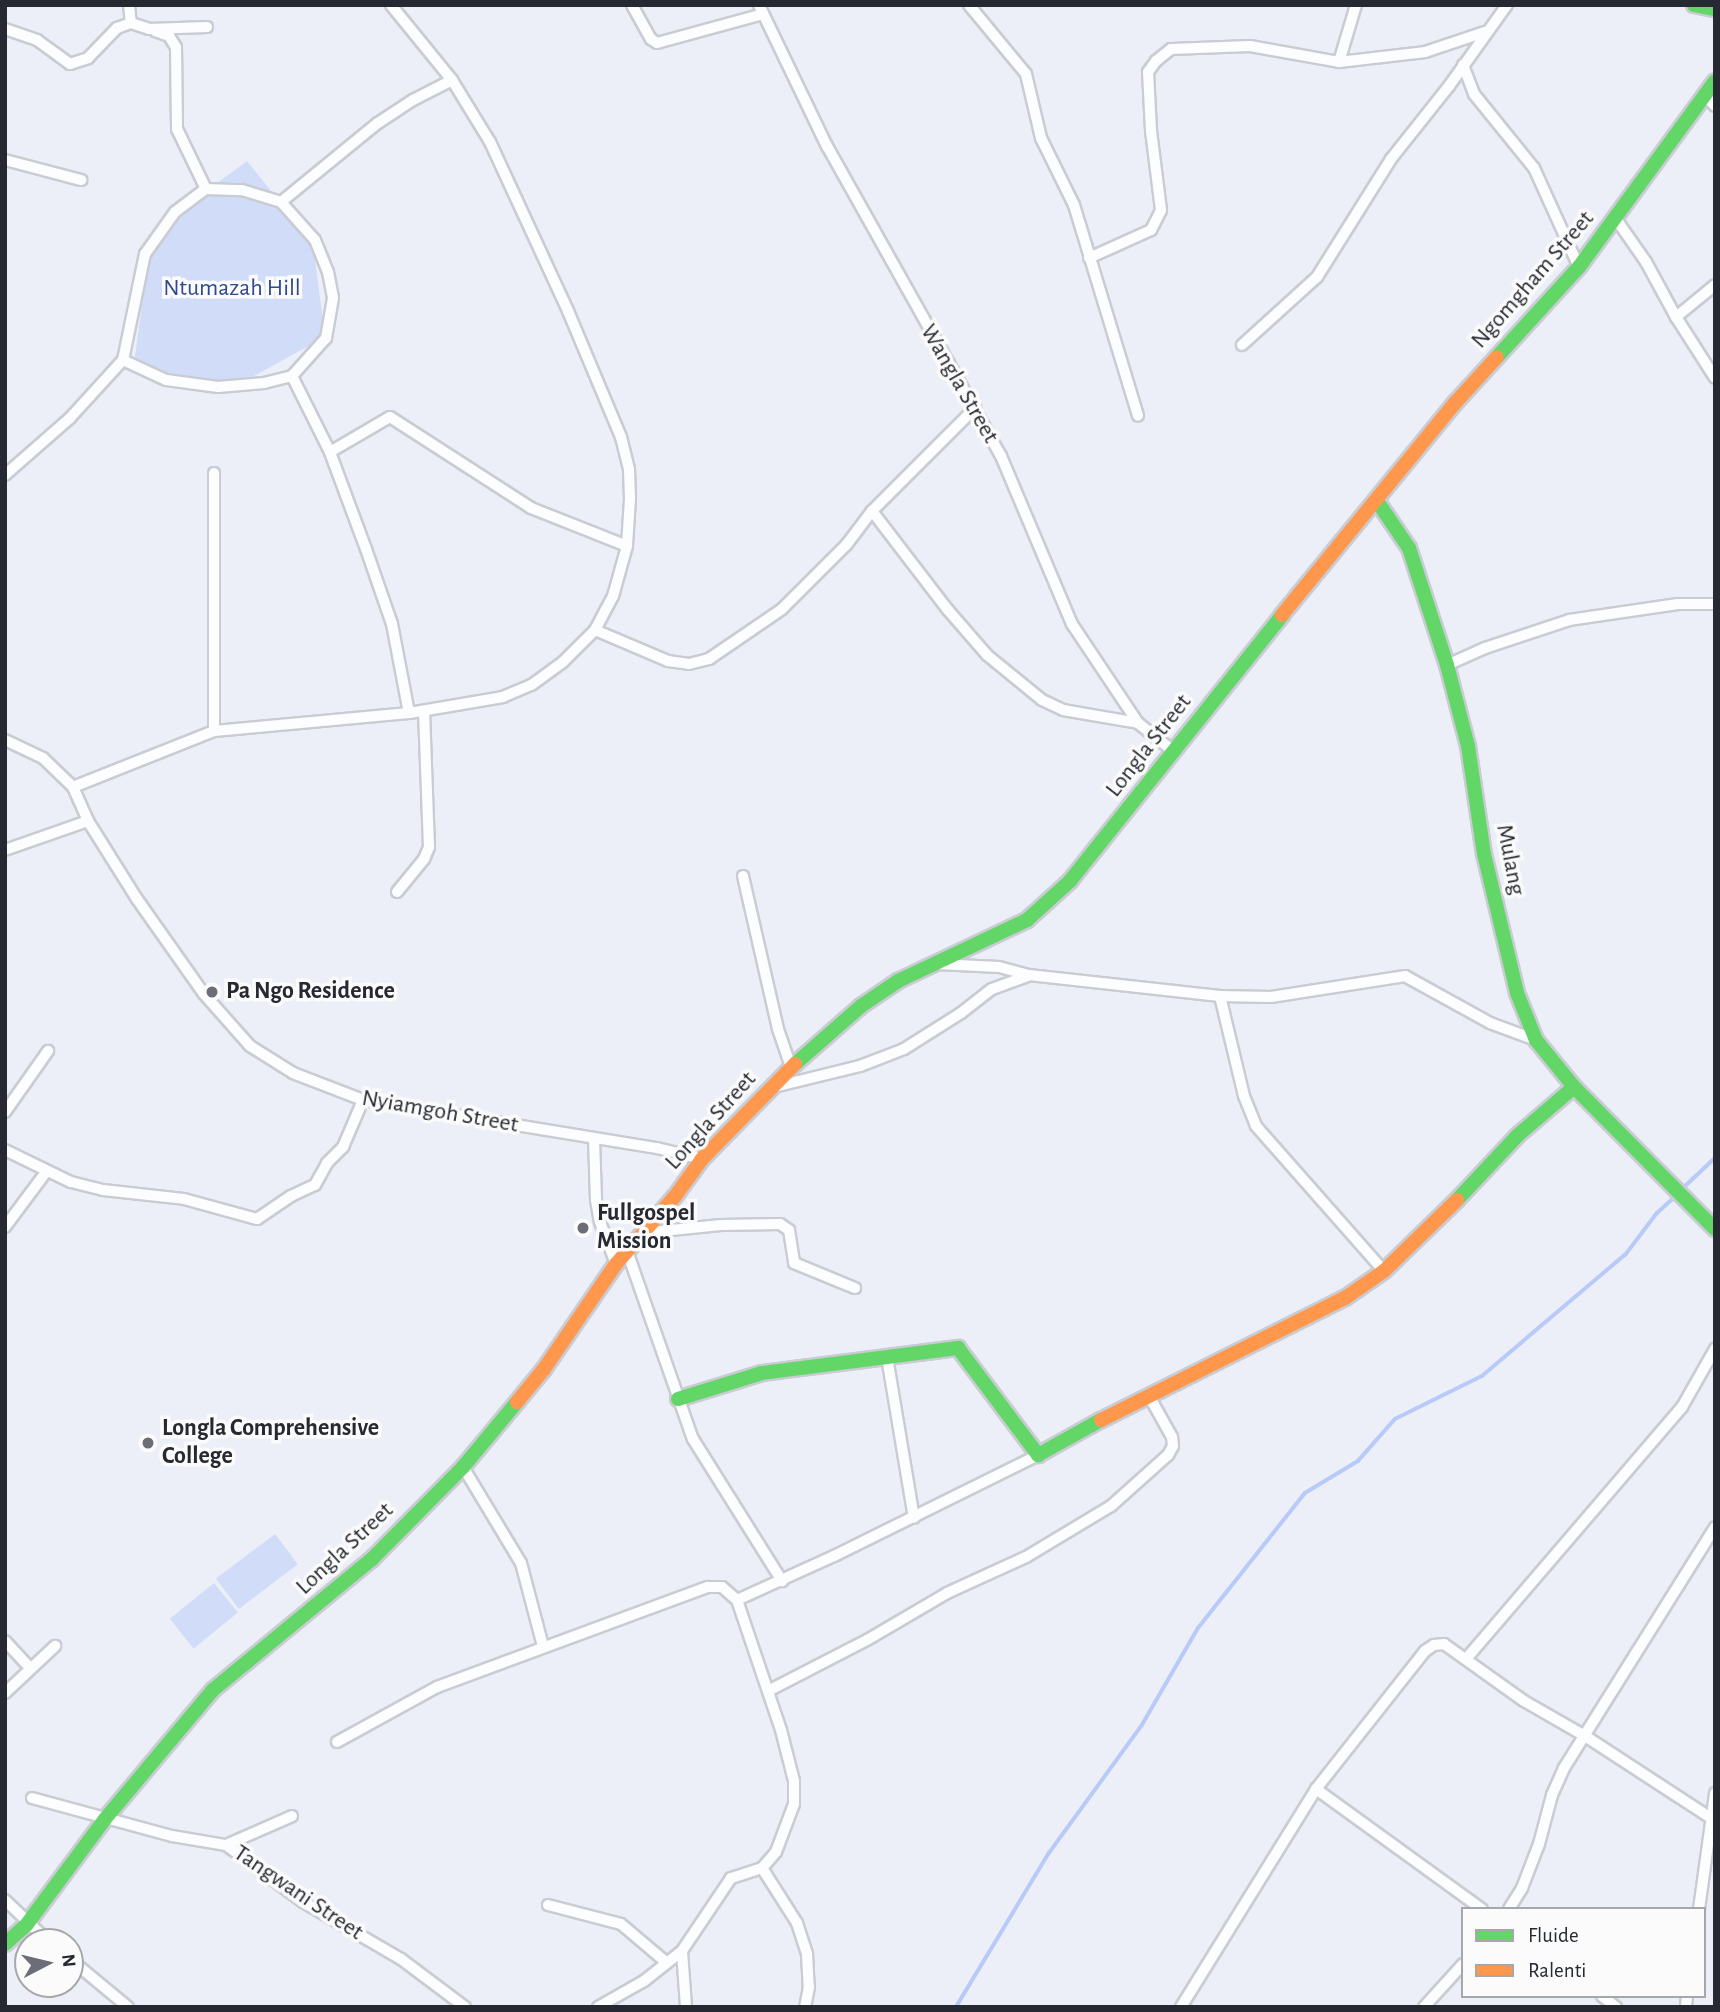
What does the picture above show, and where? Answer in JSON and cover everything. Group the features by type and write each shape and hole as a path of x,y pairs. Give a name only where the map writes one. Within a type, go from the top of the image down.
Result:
{"main road":[{"path":"1694,5 1715,9"},
{"name":"Ngomgham Street","path":"1377,502 1455,403 1579,267 1715,81"},
{"name":"Mulang","path":"1377,502 1409,548 1447,665 1468,746 1484,854 1517,993 1536,1040 1574,1087 1715,1229"},
{"name":"Longla Street","path":"5,1944 27,1924 105,1819 213,1690 372,1559 463,1467 544,1369 616,1265 676,1195 702,1159 791,1067 861,1006 898,981 1032,916 1070,881 1107,838 1172,750 1377,502"},
{"path":"678,1399 762,1373 958,1348 1038,1455 1345,1298 1384,1270 1424,1234 1517,1136 1574,1087"}],"street":[{"path":"129,5 131,23"},
{"path":"73,787 214,731 409,713 503,697 531,685 564,662 595,630 613,596 626,546 630,499 629,470 621,437 568,311 490,142 452,80 391,5"},
{"path":"632,5 651,39 657,43 761,10"},
{"path":"969,5 1026,74 1041,138 1073,205 1106,302 1138,416"},
{"path":"1339,62 1356,5"},
{"path":"1242,345 1317,277 1391,159 1449,86 1485,32 1507,5"},
{"name":"Wangla Street","path":"761,10 827,146 1000,456 1072,624 1138,723 1172,750"},
{"path":"5,29 37,40 70,64 88,58 117,28 131,23 169,36 176,47 177,129 206,190"},
{"path":"149,29 207,27"},
{"path":"1089,258 1151,230 1161,210 1150,131 1148,72 1156,61 1171,49 1250,46 1339,62 1425,52 1485,32"},
{"path":"1463,65 1474,94 1534,168 1579,267"},
{"path":"281,201 378,123 413,100 452,80"},
{"path":"1449,86 1474,94"},
{"path":"1704,95 1715,106"},
{"path":"5,160 81,180"},
{"path":"5,475 70,418 123,360 145,254 175,212 206,190 242,190 281,201 315,240 328,272 333,298 326,338 292,376 264,383 218,387 166,380 123,360"},
{"path":"1616,219 1646,262 1676,317 1715,378"},
{"path":"1676,317 1715,285"},
{"path":"292,376 330,452 392,624 409,713"},
{"path":"595,630 668,661 689,664 709,659 782,610 847,544 872,511 975,408"},
{"path":"330,452 390,417 531,508 626,546"},
{"path":"214,472 214,731"},
{"path":"872,511 948,610 987,654 1042,700 1063,710 1138,723"},
{"path":"1447,665 1485,648 1569,621 1678,604 1715,604"},
{"path":"397,892 424,859 429,847 424,711"},
{"name":"Nyiamgoh Street","path":"5,740 43,758 73,787 88,821 137,899 225,1021 250,1046 293,1073 363,1100 702,1159"},
{"path":"5,850 88,821"},
{"path":"743,876 778,1029 791,1067"},
{"path":"934,964 999,967 1029,975 1220,996 1271,997 1405,976 1490,1023 1536,1040"},
{"path":"771,1088 860,1066 904,1049 961,1013 992,989 1029,975"},
{"path":"1220,996 1244,1096 1256,1126 1384,1270"},
{"path":"5,1112 48,1051"},
{"path":"5,1150 46,1172 103,1190 184,1199 257,1219 291,1196 314,1185 327,1163 344,1147 363,1100"},
{"path":"594,1139 596,1200 616,1265"},
{"path":"5,1227 46,1172"},
{"path":"642,1233 721,1224 780,1224 789,1230 794,1263 855,1289"},
{"path":"627,1251 693,1439 782,1581"},
{"path":"1466,1659 1682,1407 1715,1349"},
{"path":"887,1357 914,1518"},
{"path":"768,1691 867,1640 947,1593 1026,1557 1111,1506 1168,1455 1172,1446 1172,1437 1149,1396"},
{"path":"737,1600 914,1518 1038,1455"},
{"path":"463,1467 521,1563 543,1646"},
{"path":"1510,1907 1522,1888 1539,1844 1552,1795 1585,1736 1715,1527"},
{"path":"337,1742 437,1687 708,1587 722,1587 737,1600 768,1691 794,1781 793,1804 776,1852 762,1868 731,1878 682,1951 644,1981 598,2007"},
{"path":"5,1640 30,1668"},
{"path":"1181,2007 1316,1789 1424,1651 1434,1645 1444,1644 1524,1701 1585,1736 1710,1818"},
{"path":"5,1693 55,1646"},
{"path":"1316,1789 1479,1907"},
{"path":"1699,1907 1711,1843 1710,1818 1715,1793"},
{"name":"Tangwani Street","path":"32,1798 105,1819 226,1845 303,1902 401,1959 465,2007"},
{"path":"226,1845 292,1816"},
{"path":"762,1868 797,1923 804,1944 809,1987 805,2007"},
{"path":"5,1900 32,1928"},
{"path":"548,1905 621,1924 667,1964"},
{"path":"682,1951 686,2007"},
{"path":"1424,2007 1461,1966"},
{"path":"84,1971 122,2005"}],"green space":[{"name":"Ntumazah Hill","path":"247,161 313,243 325,337 234,387 166,378 134,364 149,252 177,213"},
{"path":"275,1534 298,1564 239,1609 216,1579"},
{"path":"214,1583 238,1613 194,1648 170,1619"}],"waterway":[{"path":"1682,1189 1715,1158"},
{"path":"956,2007 1049,1853 1142,1725 1198,1628 1305,1493 1358,1461 1395,1419 1482,1376 1626,1254 1657,1213 1677,1195"}],"traffic: fast":[{"path":"1694,5 1715,9"},
{"path":"1497,357 1579,267 1715,81"},
{"path":"1377,501 1409,548 1447,665 1468,746 1484,854 1517,993 1536,1040 1574,1087 1715,1229"},
{"path":"795,1064 861,1006 898,981 1027,920 1070,881 1282,615"},
{"path":"1457,1200 1517,1136 1574,1087"},
{"path":"678,1399 762,1373 958,1348 1038,1455 1101,1420"},
{"path":"5,1944 27,1924 105,1819 213,1690 372,1559 463,1467 517,1402"}],"traffic: slow":[{"path":"1282,615 1455,403 1497,357"},
{"path":"517,1402 544,1369 616,1264 676,1195 702,1159 795,1064"},
{"path":"1101,1420 1345,1298 1384,1271 1457,1200"}],"place":[{"name":"Pa Ngo Residence","path":"212,992"},
{"name":"Fullgospel Mission","path":"583,1228"},
{"name":"Longla Comprehensive College","path":"148,1443"}]}
